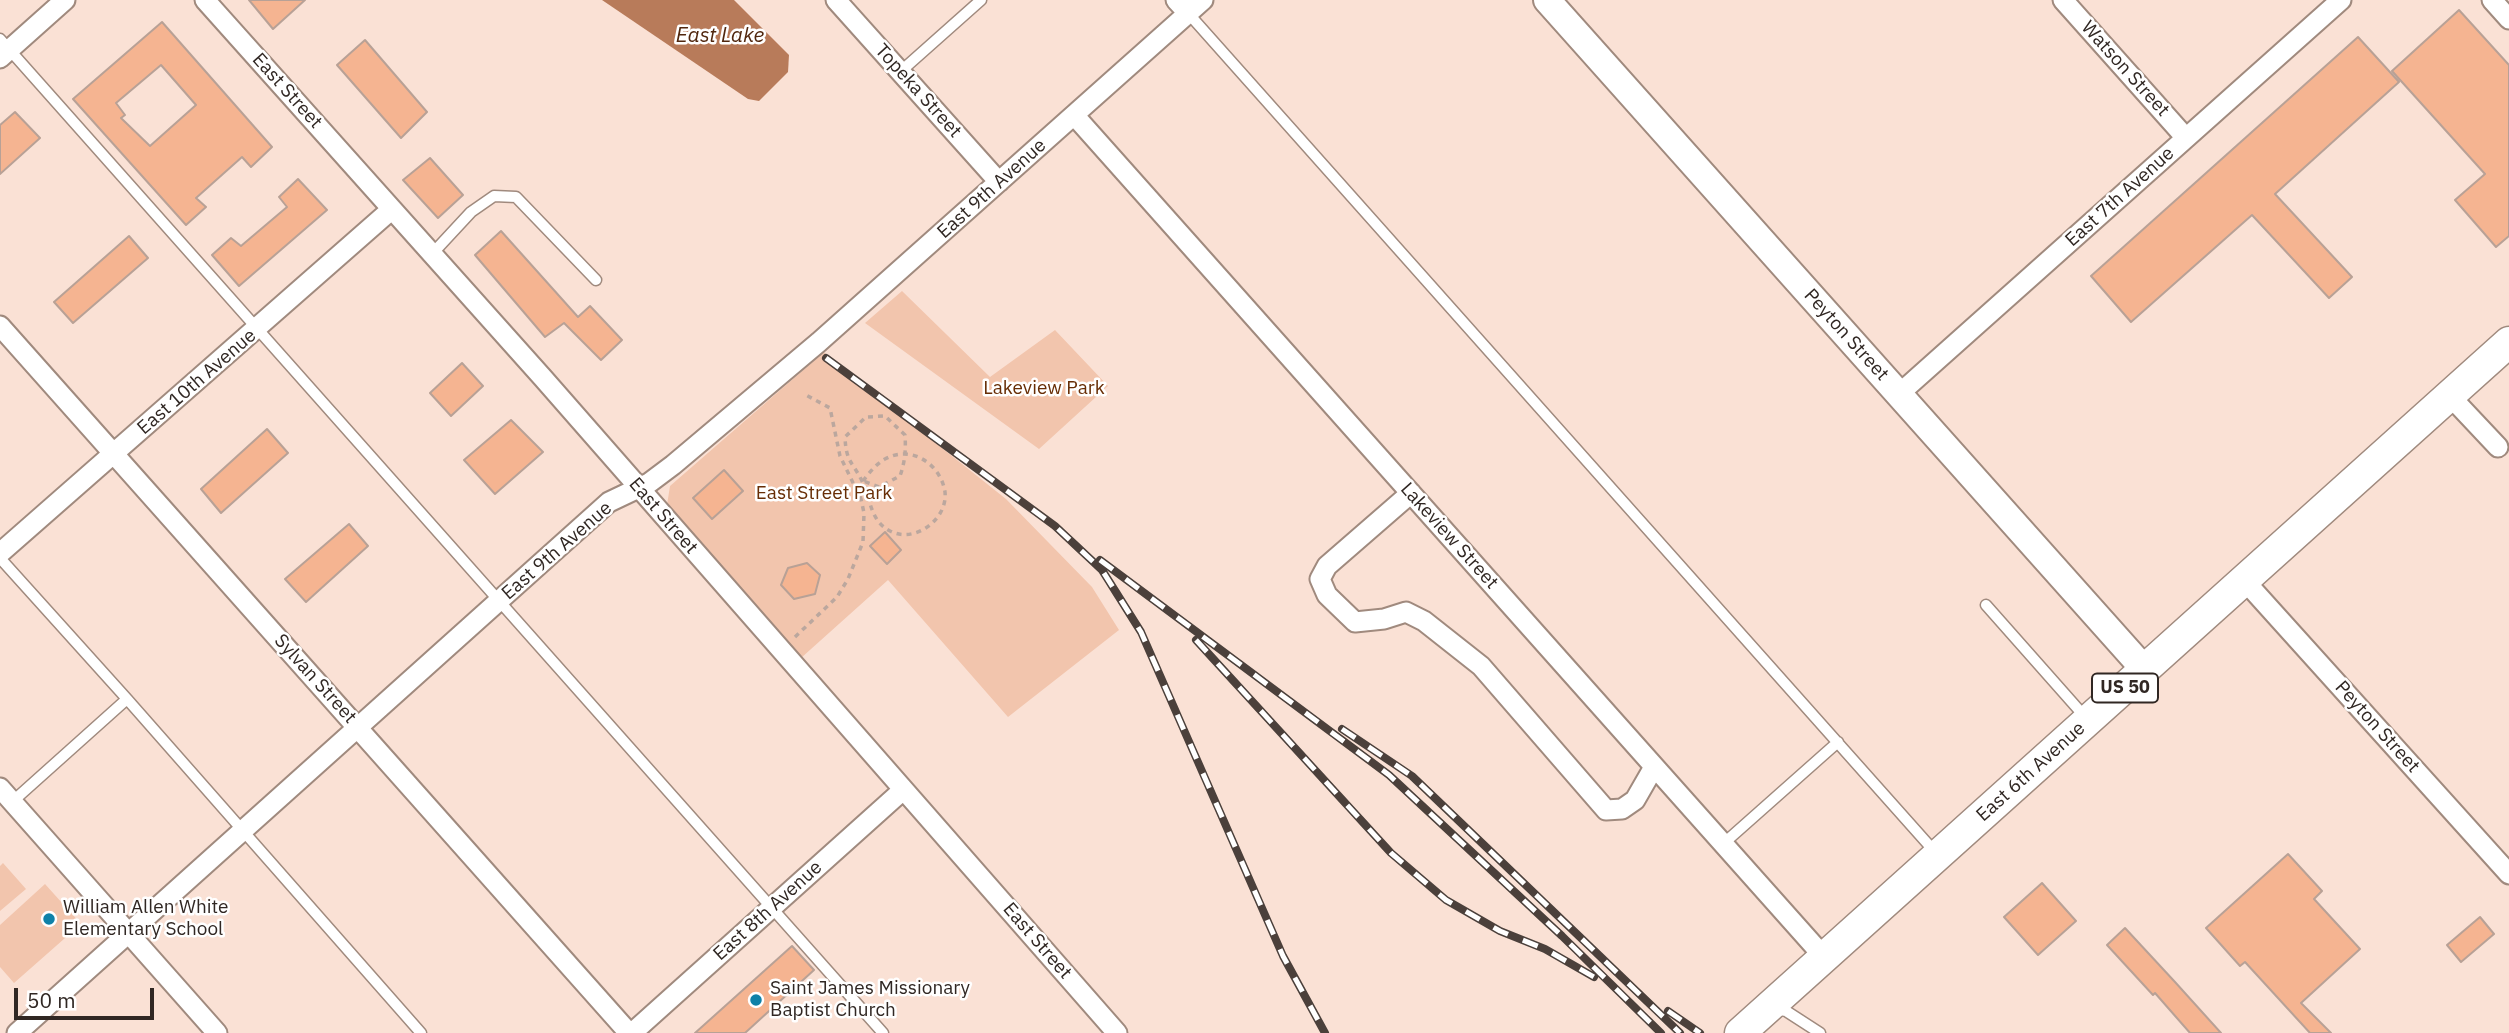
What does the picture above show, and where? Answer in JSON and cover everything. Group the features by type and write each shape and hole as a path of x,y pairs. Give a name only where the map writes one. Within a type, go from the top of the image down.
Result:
{"main road":[{"name":"East 6th Avenue","path":"1740,1033 2509,342"}],"street":[{"path":"3,49 65,0"},
{"name":"East Street","path":"205,0 1117,1033"},
{"name":"Topeka Street","path":"836,0 999,182"},
{"name":"East 9th Avenue","path":"17,1033 610,502 649,483 673,465 809,351 1074,115 1182,7 1203,0"},
{"name":"Peyton Street","path":"1547,0 2144,670"},
{"name":"Watson Street","path":"2063,0 2186,138"},
{"name":"East 7th Avenue","path":"1899,394 2341,0"},
{"path":"2492,0 2509,19"},
{"name":"Lakeview Street","path":"1074,115 1824,957"},
{"name":"East 10th Avenue","path":"0,556 113,453 392,209"},
{"name":"Sylvan Street","path":"0,326 631,1033"},
{"path":"2450,396 2498,447"},
{"path":"1410,493 1328,566 1320,579 1327,595 1355,622 1384,619 1406,612 1424,621 1481,666 1606,810 1622,809 1635,800 1654,767"},
{"name":"Peyton Street","path":"2244,580 2509,874"},
{"name":"East 8th Avenue","path":"631,1033 903,790"},
{"path":"6,795 217,1033"}],"lane":[{"path":"900,72 981,0"},
{"path":"1182,7 1938,855"},
{"path":"3,49 258,328 498,602 883,1033"},
{"path":"432,254 471,212 494,196 516,197 596,280"},
{"path":"0,556 421,1033"},
{"path":"1986,605 2088,721"},
{"path":"6,795 127,699"},
{"path":"1723,844 1838,742"},
{"path":"1769,1007 1786,1011 1820,1033"}],"path":[{"path":"780,651 837,597 848,579 863,542 862,506 840,456 830,408 806,395"},
{"path":"845,437 866,417 885,416 905,435 906,454 900,476 879,487 863,481"},
{"path":"836,433 845,437"},
{"path":"845,437 846,452 851,465 863,481 874,517 890,531 902,534 921,531 934,522 946,503 939,474 930,462 906,454 887,457 873,468 863,481"}],"green space":[{"name":"Lakeview Park","path":"902,291 990,377 1055,330 1108,386 1039,449 865,323"},
{"name":"East Street Park","path":"824,352 855,383 1006,499 1092,587 1119,630 1008,717 888,580 801,658 667,505 670,486"},
{"path":"3,863 26,889 0,911 0,866"},
{"path":"45,884 81,924 14,983 0,967 0,925"}],"water":[{"name":"East Lake","path":"602,0 734,0 789,55 788,72 759,101 748,99"}],"building":[{"path":"249,0 305,0 273,29"},
{"path":"2459,10 2509,65 2509,236 2496,247 2455,200 2485,174 2392,71"},
{"path":"162,22 272,147 251,167 242,157 196,198 206,207 186,225 73,99","holes":["161,65 196,105 150,146 121,118 125,115 116,103"]},
{"path":"2358,37 2399,82 2275,194 2352,277 2329,298 2252,215 2131,322 2091,276"},
{"path":"365,40 427,112 401,138 337,65"},
{"path":"15,112 40,138 0,174 0,125"},
{"path":"430,158 463,195 438,218 403,180"},
{"path":"298,179 327,210 239,286 212,255 231,238 241,246 287,207 279,197"},
{"path":"501,231 578,317 590,306 622,340 601,360 564,323 545,337 475,255"},
{"path":"129,236 148,258 73,323 54,302"},
{"path":"462,363 483,386 451,416 430,393"},
{"path":"511,420 543,452 495,494 464,460"},
{"path":"267,429 288,453 221,513 201,489"},
{"path":"724,470 743,491 712,519 693,498"},
{"path":"349,524 368,546 306,602 285,579"},
{"path":"885,532 901,550 887,564 870,546"},
{"path":"807,563 820,575 815,594 794,599 781,585 788,568"},
{"path":"2288,854 2322,891 2314,899 2360,949 2301,1003 2331,1033 2310,1033 2245,962 2240,966 2206,928"},
{"path":"2042,883 2076,921 2038,955 2004,917"},
{"path":"2480,917 2494,934 2461,962 2447,945"},
{"path":"2125,928 2221,1033 2190,1033 2107,945"},
{"name":"Saint James Missionary Baptist Church","path":"792,946 814,970 745,1033 695,1033"}],"railway":[{"path":"826,358 1055,526 1102,570 1141,632 1283,956 1325,1033"},
{"path":"1100,560 1389,775 1562,936 1661,1033"},
{"path":"1196,640 1391,853 1446,900 1500,931 1545,949 1594,977"},
{"path":"1342,729 1412,776 1680,1033"},
{"path":"1668,1011 1700,1033"}],"place":[{"name":"William Allen White Elementary School","path":"49,919"},
{"name":"Saint James Missionary Baptist Church","path":"756,1000"}]}
